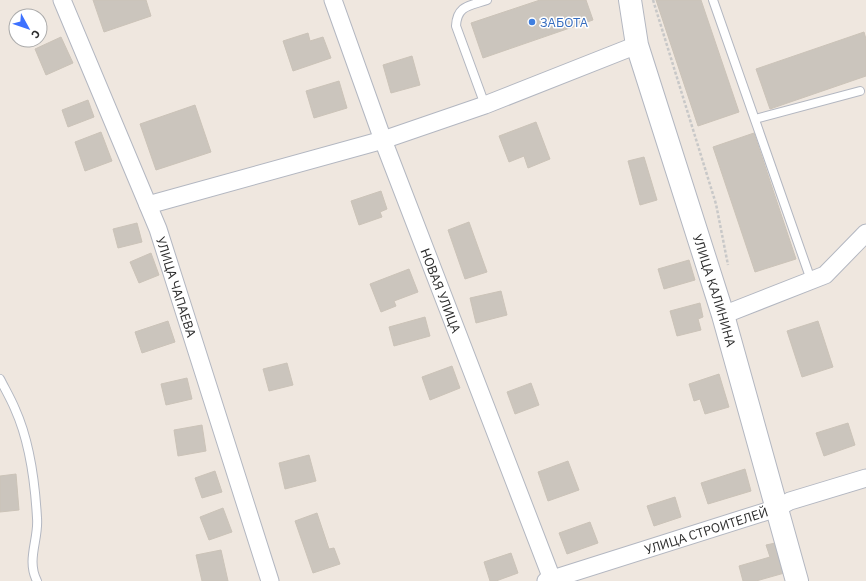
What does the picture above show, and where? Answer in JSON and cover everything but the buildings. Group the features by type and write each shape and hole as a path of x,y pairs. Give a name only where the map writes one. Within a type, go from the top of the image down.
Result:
{"street":[{"name":"УЛИЦА ЧАПАЕВА","path":"62,0 158,229 270,581"},
{"name":"НОВАЯ УЛИЦА","path":"333,0 383,140 549,580"},
{"name":"УЛИЦА КАЛИНИНА","path":"630,0 637,45 723,315 797,581"},
{"path":"148,205 383,140 485,105 637,45"},
{"path":"723,315 825,275 866,233"},
{"name":"УЛИЦА СТРОИТЕЛЕЙ","path":"549,580 777,508 790,501 866,478"}],"lane":[{"path":"485,105 456,26 457,16 462,8 487,0"},
{"path":"713,0 811,280"},
{"path":"755,119 860,91"},
{"path":"0,379 16,410 26,443 34,485 38,520 32,560 37,581"}],"place":[{"name":"ЗАБОТА","path":"532,22"}]}
